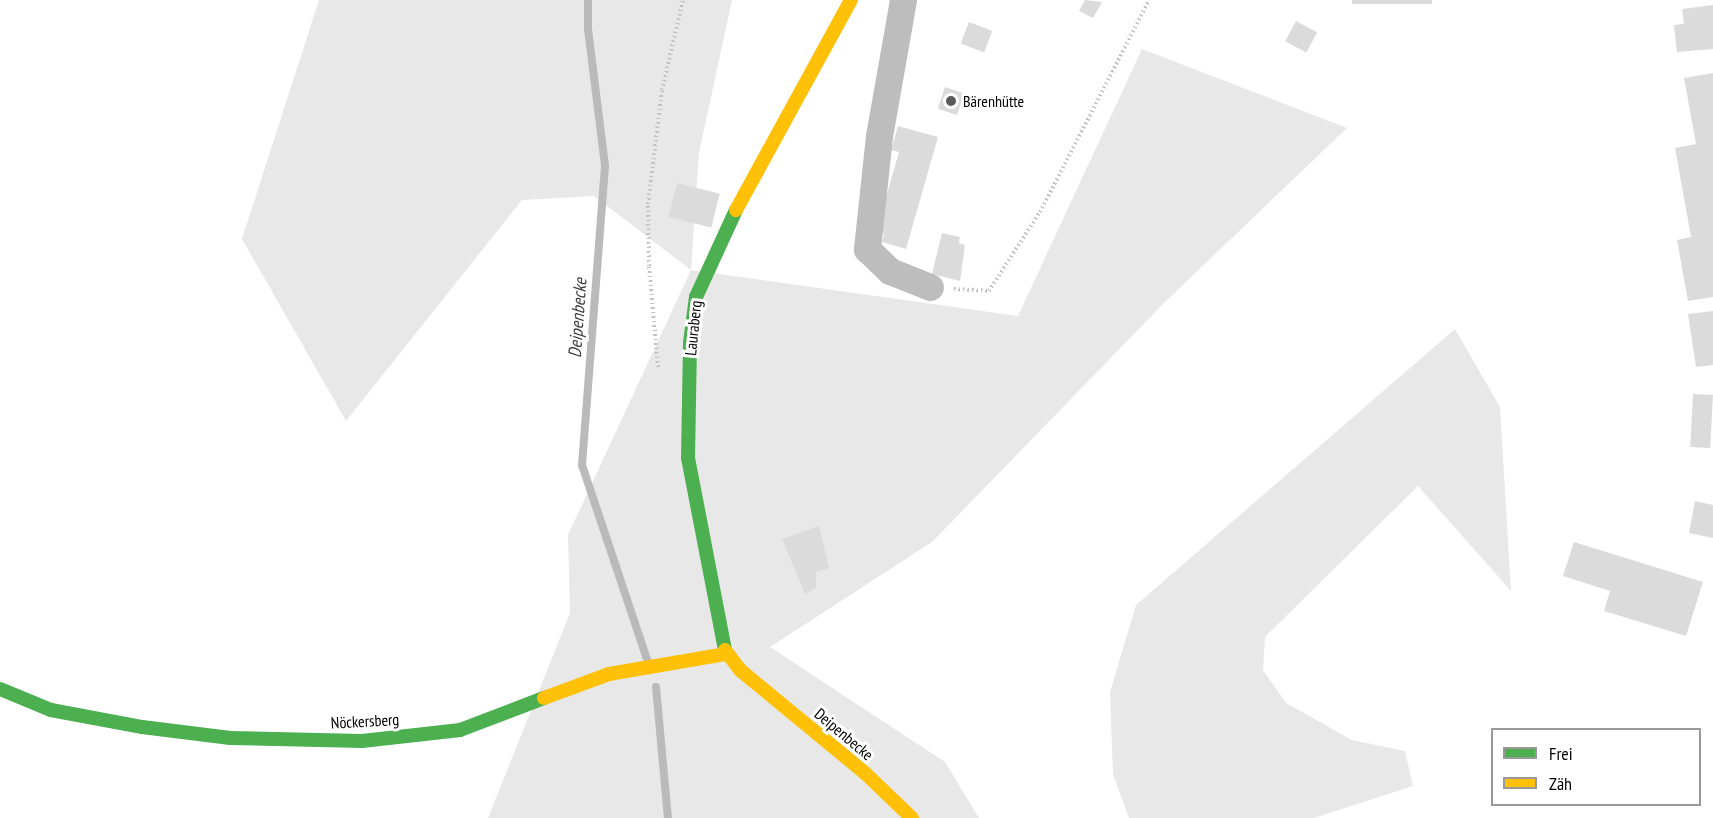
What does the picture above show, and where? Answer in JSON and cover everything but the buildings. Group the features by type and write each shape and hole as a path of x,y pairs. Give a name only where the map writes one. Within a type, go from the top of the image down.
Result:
{"street":[{"name":"Lauraberg","path":"726,654 688,458 690,343 696,297 740,202 851,0"},
{"path":"903,0 879,136 867,249 890,271 930,287"},
{"name":"Nöckersberg","path":"0,689 51,710 142,727 230,738 362,741 460,730 609,674 726,654"},
{"name":"Deipenbecke","path":"726,654 740,670 865,773 912,818"}],"path":[{"path":"658,370 649,266 648,204 662,90 683,0"},
{"path":"930,287 989,291 1040,212 1149,0"}],"shaded area":[{"path":"319,0 732,0 699,153 691,270 594,196 522,200 346,421 242,239"},
{"path":"1142,49 1347,128 1165,302 932,542 770,647 945,762 979,818 488,818 570,613 568,535 691,270 1018,316"},
{"path":"1455,329 1500,407 1511,591 1418,486 1265,637 1263,670 1286,703 1352,740 1405,751 1413,786 1314,818 1129,818 1113,774 1110,692 1136,605"}],"waterway":[{"name":"Deipenbecke","path":"588,0 588,29 605,166 582,465 647,659"},
{"name":"Deipenbecke","path":"656,687 668,818"}],"traffic: fast":[{"path":"725,650 688,458 690,343 696,297 736,210"},
{"path":"0,689 51,710 142,727 230,738 362,741 460,730 544,698"}],"traffic: slow":[{"path":"736,210 851,0"},
{"path":"725,650 740,670 865,773 912,818"},
{"path":"544,698 609,674 726,654"}],"place":[{"name":"Bärenhütte","path":"951,101"}]}
